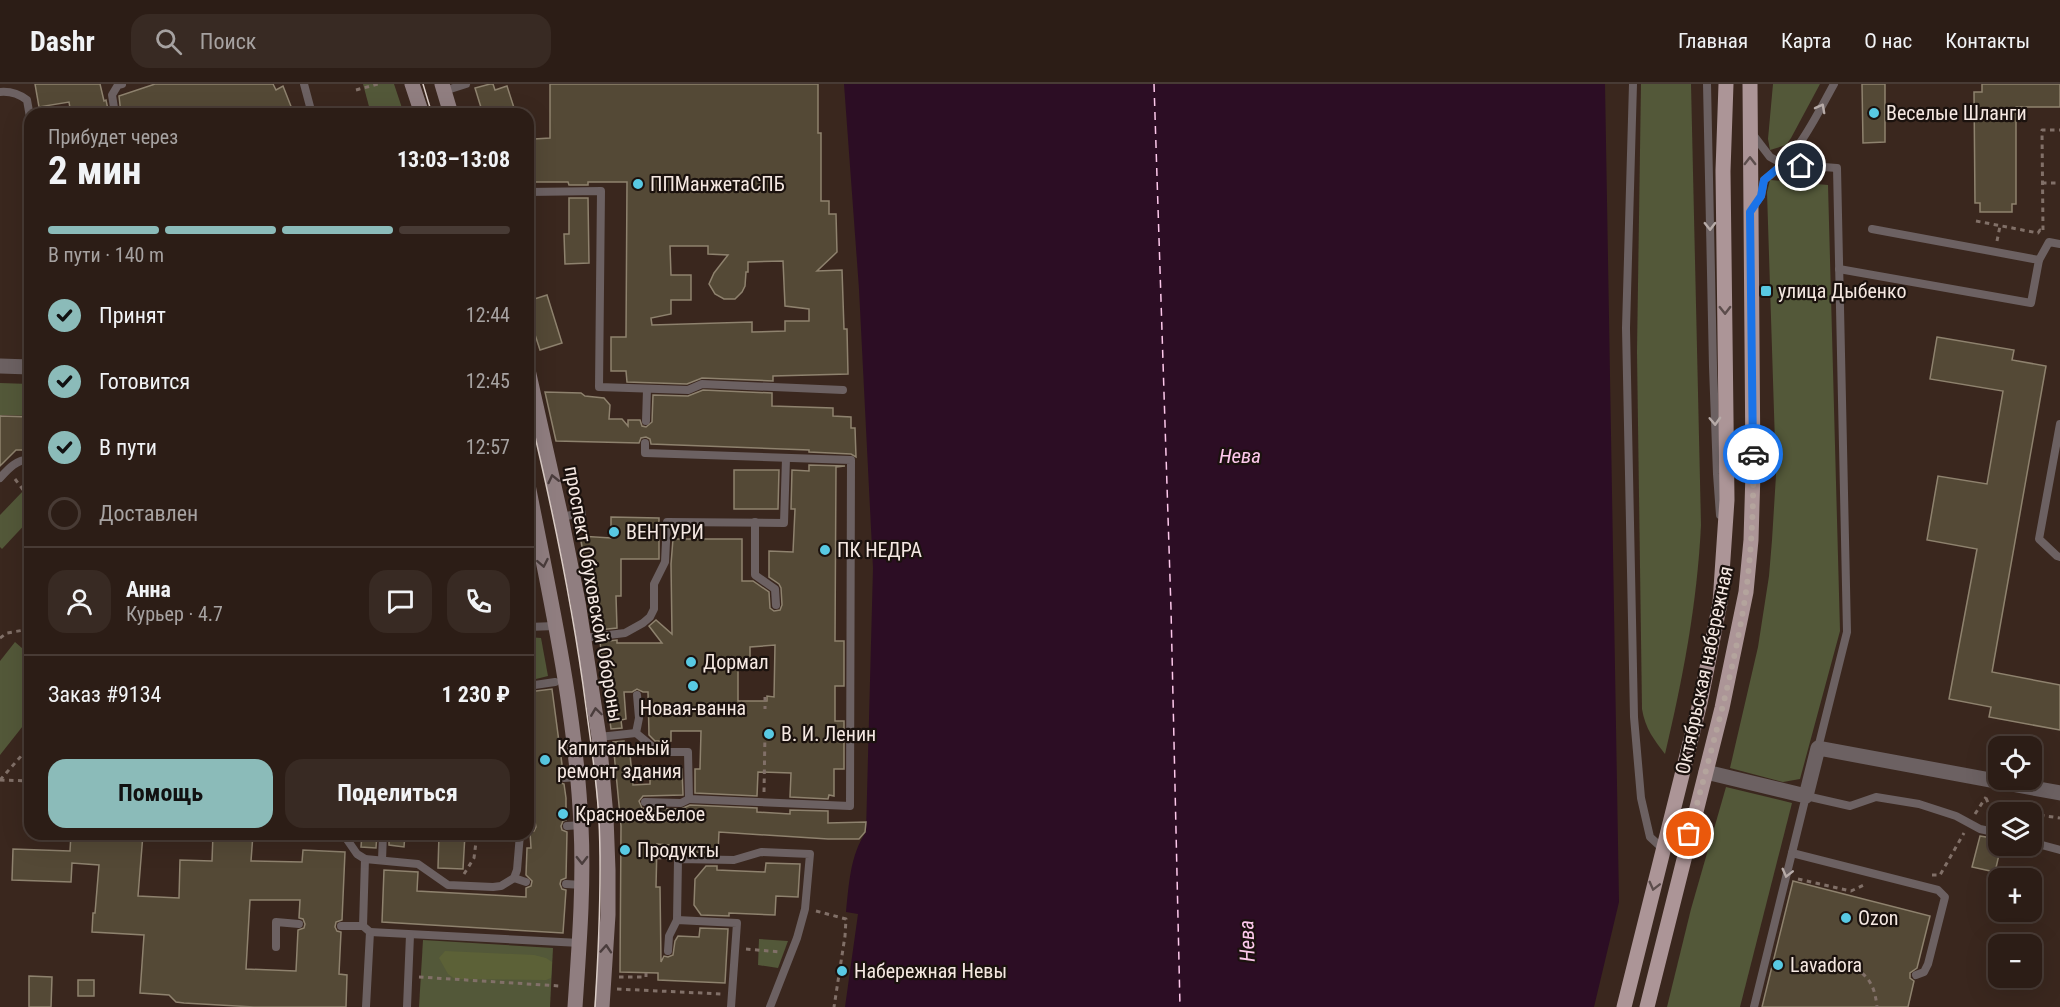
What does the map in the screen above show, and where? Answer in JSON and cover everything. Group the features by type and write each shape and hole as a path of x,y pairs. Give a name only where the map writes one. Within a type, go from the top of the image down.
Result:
{"main road":[{"path":"412,84 420,108"},
{"name":"Октябрьская набережная","path":"1624,1007 1700,704 1720,603 1727,500 1723,183 1726,84"},
{"name":"Октябрьская набережная","path":"1647,1007 1706,772 1746,592 1751,540 1753,472 1749,130 1751,84"},
{"path":"443,87 449,108"},
{"name":"проспект Обуховской Обороны","path":"534,399 561,517 584,638 599,737 608,856 608,915 602,1007"},
{"path":"534,516 555,626 582,885 575,1007"}],"street":[{"path":"0,366 24,367"},
{"path":"1706,772 1806,796 1818,748 2060,793"}],"lane":[{"path":"114,108 112,95 118,85 122,84"},
{"path":"304,84 310,108"},
{"path":"443,87 466,84"},
{"path":"1633,84 1626,328 1634,717 1641,798 1650,837 1663,849"},
{"path":"1707,84 1716,474 1724,559"},
{"path":"1750,212 1761,196 1764,180 1783,164 1803,140 1834,84"},
{"path":"0,92 13,92 21,95 27,100 28,108"},
{"path":"1749,130 1770,157 1783,164 1837,168 1847,632 1818,748"},
{"path":"534,192 602,191 599,387 688,390 702,384 843,390"},
{"path":"1872,229 2039,260"},
{"path":"1839,269 2031,303 2039,260 2049,242 2060,244"},
{"path":"646,421 647,389"},
{"path":"2060,424 2039,539 2060,557"},
{"path":"645,443 645,453 851,460 850,806 689,800 681,803 645,802"},
{"path":"584,638 625,633 650,617 654,609 654,584 666,562 667,522 784,523 786,458"},
{"path":"0,478 13,464 24,460"},
{"path":"561,517 582,513"},
{"path":"755,522 755,574 775,589 776,605"},
{"path":"534,627 555,626"},
{"path":"534,685 555,682"},
{"path":"636,733 639,718 637,695"},
{"path":"599,737 636,733 659,752 688,752 689,800"},
{"path":"1754,1007 1806,796 1850,806 1876,797 1918,804 1956,816 1988,830"},
{"path":"347,840 357,854 365,859 418,864 448,885 493,887 501,886 514,878 517,870 520,840"},
{"path":"382,860 383,840"},
{"path":"2042,845 2060,850"},
{"path":"668,951 669,936 677,920 678,859 734,860 761,852 810,854 806,909 770,1007"},
{"path":"1792,853 1938,890 1945,897 1928,964 1924,972 1916,975"},
{"path":"365,859 366,1007"},
{"path":"514,878 526,882"},
{"path":"566,884 582,885"},
{"path":"677,920 737,922 731,1007"},
{"path":"276,947 276,922 298,924"},
{"path":"341,926 410,935 580,943"},
{"path":"406,1007 410,935"}],"path":[{"path":"356,90 378,84"},
{"path":"1976,221 2038,233 2043,230 2042,130 2060,130"},
{"path":"2043,183 2060,183"},
{"path":"10,472 24,491"},
{"path":"0,638 7,633 24,631"},
{"path":"765,696 765,709"},
{"path":"764,802 765,732"},
{"path":"0,780 24,753"},
{"path":"0,780 24,781"},
{"path":"1928,876 1940,875 1986,797"},
{"path":"2042,815 2060,818"},
{"path":"462,878 474,858 476,840"},
{"path":"1792,877 1851,891 1874,881 1893,879"},
{"path":"806,909 846,919 834,1007"},
{"path":"761,950 791,952"},
{"path":"1855,968 1872,983 1876,993 1876,1006"},
{"path":"616,977 646,977 646,973"},
{"path":"408,976 560,986"},
{"path":"616,989 732,994"}],"green space":[{"path":"363,84 394,84 402,108 369,108"},
{"path":"1641,84 1691,84 1701,525 1688,641 1665,754 1648,728 1642,709 1637,352"},
{"path":"1773,84 1820,84 1786,145 1770,150 1768,139"},
{"path":"1770,180 1828,185 1840,631 1800,779 1783,782 1730,768 1758,647 1772,540 1776,475 1767,192"},
{"path":"0,383 24,384 24,416 2,415 0,417"},
{"path":"24,490 24,525 2,549 0,547 0,515"},
{"path":"534,637 541,638 548,676 534,680"},
{"path":"15,642 24,650 24,725 0,755 0,661"},
{"path":"1726,787 1792,803 1740,1007 1667,1007 1691,909"},
{"path":"759,939 788,941 778,968 758,965"},
{"path":"423,940 553,948 550,1007 419,1007"},
{"path":"445,951 534,955 546,958 552,962 551,978 546,980 455,979 448,974 439,958"}],"water":[{"name":"Нева","path":"844,84 1605,84 1619,902 1594,1007 845,1007 858,914 846,912 848,891 853,860 866,832 873,568 859,289"}],"building":[{"path":"35,84 100,84 108,108 70,108 69,102 39,107"},
{"path":"155,84 273,84 276,90 283,86 292,108 120,108 119,96"},
{"path":"493,84 495,90 507,86 514,108 481,108 475,88"},
{"path":"550,84 818,84 821,201 829,201 829,214 836,214 837,252 817,271 842,270 848,374 773,376 773,381 702,378 687,384 627,382 626,371 611,371 611,337 626,337 627,182 588,182 588,185 569,185 568,182 534,182 534,139 550,138","holes":["670,246 708,246 708,254 728,255 714,273 709,284 715,294 724,299 735,299 742,292 746,272 748,272 748,262 783,261 785,306 809,309 809,321 785,321 785,331 752,332 752,322 652,325 651,318 671,314 671,300 691,300 691,275 671,275"]},
{"name":"Веселые Шланги","path":"1862,84 1885,84 1885,142 1863,143"},
{"path":"1982,84 2060,84 2060,107 2016,107 2016,204 2012,204 2012,212 1980,212 1980,203 1975,203 1974,92 1982,92"},
{"path":"569,198 588,198 589,263 565,264 564,234 569,234"},
{"path":"547,295 562,343 540,350 534,332 534,299"},
{"path":"1937,337 2014,350 2012,360 2046,366 1992,672 2060,685 2060,730 1989,717 1991,707 1949,699 1977,549 1927,540 1938,476 1987,484 2003,391 1930,379"},
{"path":"703,390 772,393 772,406 833,408 833,416 851,417 851,428 855,428 856,457 851,454 809,452 809,450 651,444 650,439 646,437 641,438 639,443 556,441 545,392 581,393 585,396 604,398 610,405 609,419 622,419 628,426 628,420 640,420 642,426 646,427 652,422 653,395 688,396"},
{"path":"0,416 24,417 24,450 16,450 0,466"},
{"path":"809,465 845,466 836,467 835,641 844,641 844,686 835,686 835,721 844,721 844,769 834,769 834,796 829,795 828,799 790,797 791,773 758,772 757,796 695,793 695,769 700,769 701,731 671,731 671,741 655,741 649,735 648,692 637,689 624,692 626,719 621,720 622,728 611,729 600,642 617,640 617,643 662,643 649,626 656,620 672,634 673,539 742,539 742,581 753,581 769,592 770,608 774,611 780,610 781,588 769,577 769,551 793,552 795,509 791,509 792,470 809,471","holes":["775,645 774,697 767,696 767,701 738,701 738,660 750,660 750,647"]},
{"path":"734,470 779,470 778,509 734,509"},
{"path":"611,517 659,518 659,559 621,559 621,596 616,596 617,628 598,630 580,536 611,538"},
{"path":"552,689 563,772 558,779 564,784 566,798 566,820 561,826 562,830 567,832 566,878 561,880 560,884 562,889 566,890 563,933 382,922 384,870 418,872 417,891 526,897 526,888 531,886 532,881 526,875 527,848 531,848 530,840 534,840 536,827 534,822 534,691"},
{"path":"624,741 624,745 629,744 633,785 650,784 650,771 682,769 683,795 643,796 639,801 642,808 681,809 690,805 757,808 757,812 790,814 790,810 828,811 828,823 866,822 865,832 859,839 719,832 718,853 695,852 696,847 657,844 656,887 660,887 661,962 664,956 673,955 678,936 699,937 700,928 728,929 725,983 658,980 658,973 620,972 621,826 613,742"},
{"path":"1980,836 1988,837 1988,856 1999,856 1996,868 1988,868 1988,870 1972,867"},
{"path":"71,840 143,840 138,896 179,898 180,860 212,861 213,840 253,840 251,861 302,862 303,850 345,852 342,920 336,922 335,927 341,932 339,974 347,975 346,1007 254,1007 184,1003 176,1002 169,995 140,993 144,935 92,932 99,865 72,863 71,882 12,880 13,849 70,851","holes":["250,900 300,900 299,918 303,919 305,924 304,928 298,930 296,971 246,969"]},
{"path":"362,840 377,840 376,848 361,847"},
{"path":"389,840 405,840 404,847 389,845"},
{"path":"439,840 465,840 463,869 438,868"},
{"path":"766,863 800,864 798,897 776,896 775,915 729,913 729,916 701,915 694,905 695,879 706,866 717,866 717,870 765,872"},
{"path":"1793,881 1930,916 1917,968 1910,973 1910,978 1914,981 1908,1007 1762,1007"},
{"path":"29,976 52,977 51,1007 29,1007"},
{"path":"78,980 94,980 94,996 78,996"}],"ferry route":[{"path":"1154,84 1171,609 1180,1007"}],"tram line":[{"path":"423,84 430,108"},
{"path":"534,434 568,594 581,669 595,777 600,867 595,1007"}],"way so far":[{"path":"1689,834 1722,708 1746,592 1751,540 1753,454"}],"place":[{"name":"Веселые Шланги","path":"1874,113"},
{"name":"ППМанжетаСПБ","path":"638,184"},
{"name":"улица Дыбенко","path":"1766,291"},
{"name":"ВЕНТУРИ","path":"614,532"},
{"name":"ПК НЕДРА","path":"825,550"},
{"name":"Дормал","path":"691,662"},
{"name":"Новая-ванна","path":"693,686"},
{"name":"В. И. Ленин","path":"769,734"},
{"name":"Капитальный ремонт здания","path":"545,760"},
{"name":"Красное&Белое","path":"563,814"},
{"name":"Продукты","path":"625,850"},
{"name":"Ozon","path":"1846,918"},
{"name":"Lavadora","path":"1778,965"},
{"name":"Набережная Невы","path":"842,971"}],"route":[{"path":"1753,454 1750,212 1761,196 1764,180 1783,164 1801,166"}]}
